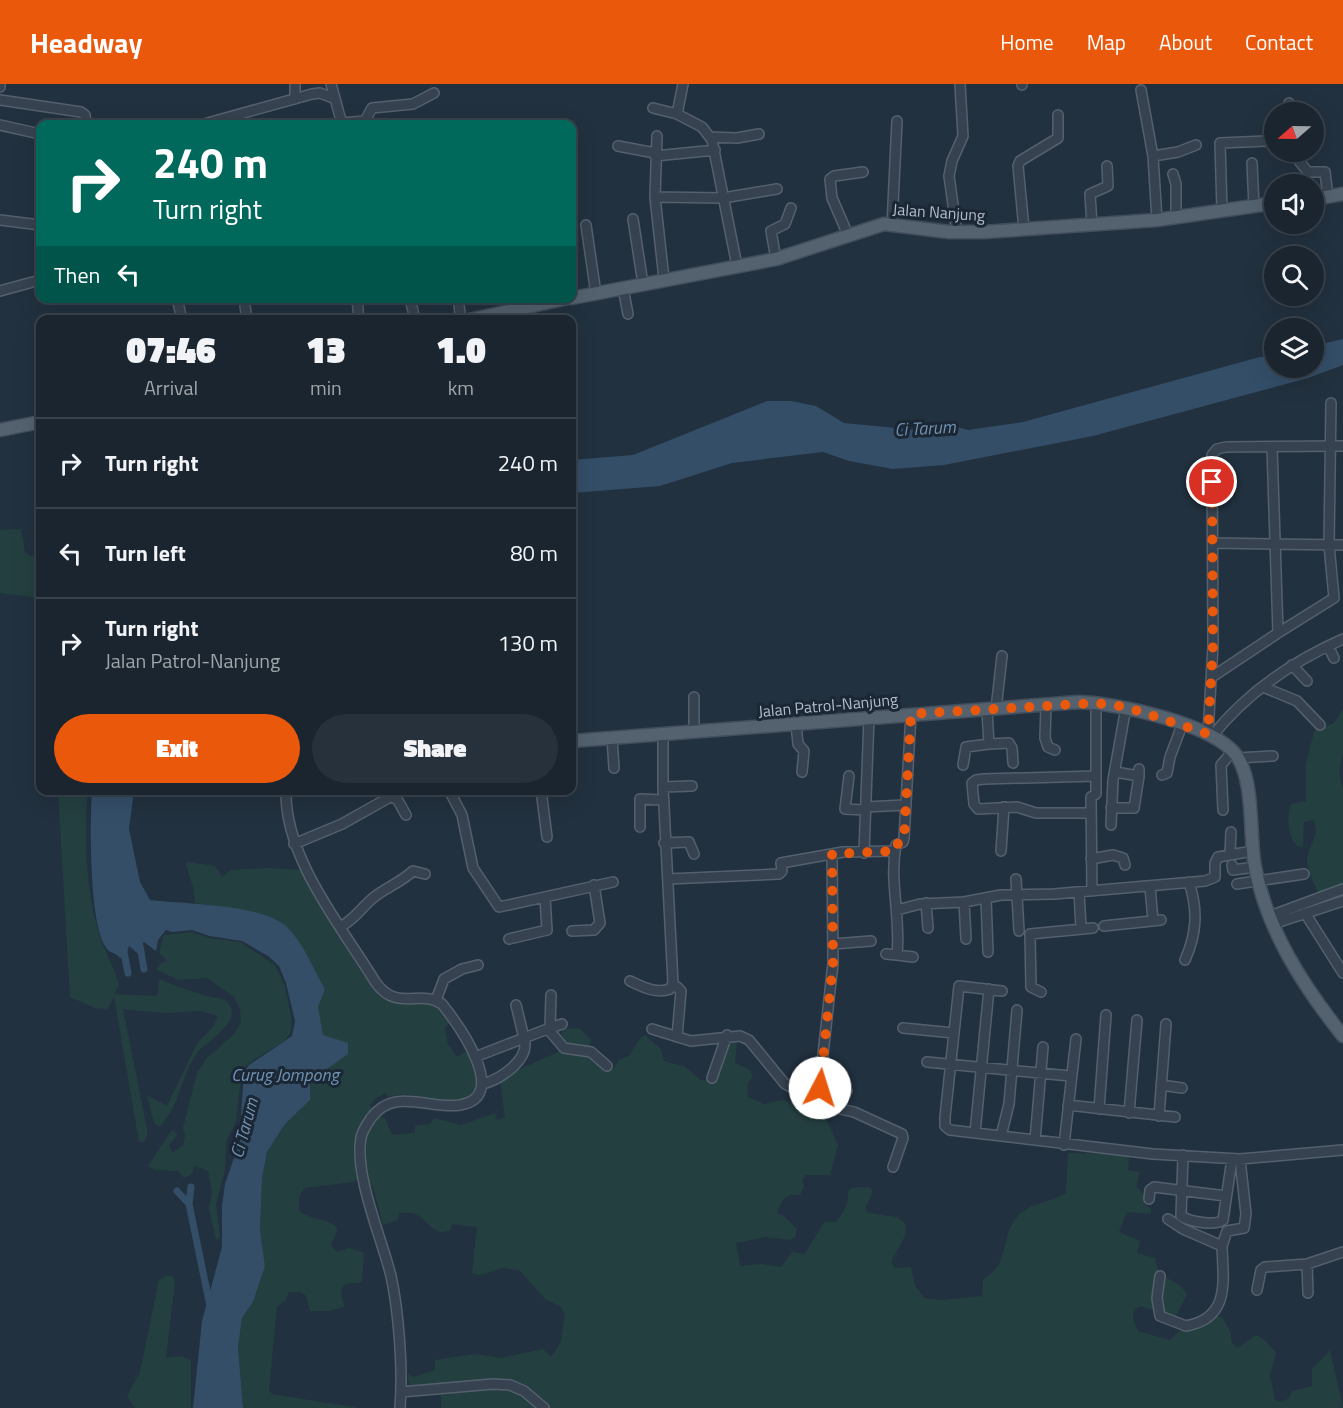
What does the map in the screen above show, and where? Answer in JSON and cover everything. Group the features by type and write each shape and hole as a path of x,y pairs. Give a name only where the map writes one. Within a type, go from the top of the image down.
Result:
{"main road":[{"path":"1324,198 1343,194"},
{"name":"Jalan Nanjung","path":"576,297 776,259 875,226 892,225 957,233 1157,220 1264,205"},
{"name":"Jalan Nanjung","path":"498,315 535,303"},
{"path":"0,430 36,423"},
{"name":"Jalan Patrol-Nanjung","path":"576,741 869,717 1096,703 1126,707 1210,735 1236,754"},
{"path":"1236,754 1245,779 1252,851 1258,882 1280,943 1343,1036"}],"street":[{"path":"294,84 295,99"},
{"path":"331,84 340,120"},
{"path":"677,114 683,84"},
{"path":"957,233 949,176 952,161 963,136 960,84"},
{"path":"1141,90 1153,156 1157,220"},
{"path":"219,120 320,93 333,98"},
{"path":"364,120 372,108 412,104 434,93"},
{"path":"0,100 81,112 85,120"},
{"path":"653,108 694,121 710,137 715,150 737,266"},
{"path":"1024,229 1017,166 1020,161 1058,138 1058,115"},
{"path":"892,225 897,121"},
{"path":"0,125 36,133"},
{"path":"710,137 737,138 759,134"},
{"path":"657,136 655,197 664,279"},
{"path":"1222,211 1219,144 1264,141"},
{"path":"1153,156 1178,152 1196,145"},
{"path":"618,146 669,157 715,150"},
{"path":"1300,162 1308,172 1325,172 1328,197"},
{"path":"1252,163 1254,206"},
{"path":"1092,225 1090,192 1108,186 1107,165"},
{"path":"848,235 832,198 831,179 834,176 863,172"},
{"path":"1173,174 1176,184 1176,217"},
{"path":"655,197 723,198 777,189"},
{"path":"776,259 771,231 785,224 791,208"},
{"path":"633,219 643,284"},
{"path":"0,220 36,224"},
{"path":"586,225 596,294"},
{"path":"0,291 36,281"},
{"path":"623,288 628,314"},
{"path":"1212,677 1338,596 1329,545 1331,403"},
{"path":"1210,735 1212,455 1217,449 1226,447 1343,446"},
{"path":"1272,447 1273,544 1278,633"},
{"path":"1213,543 1343,545"},
{"path":"1210,735 1263,687 1292,665 1343,639"},
{"path":"1328,646 1334,658"},
{"path":"989,744 992,710 1002,656"},
{"path":"1292,665 1307,681"},
{"path":"1263,687 1297,701 1320,725"},
{"path":"694,697 694,731"},
{"path":"1092,891 1091,797 1096,794 1096,703"},
{"path":"1046,705 1045,738 1048,747 1055,750"},
{"path":"1111,825 1115,772 1126,707"},
{"path":"897,955 897,910 893,879 896,845 904,840 911,714"},
{"path":"864,853 869,717"},
{"path":"796,724 798,744 804,751 802,772"},
{"path":"1161,775 1167,773 1170,757 1182,725"},
{"path":"663,734 664,843 671,914 672,986"},
{"path":"612,737 614,768"},
{"path":"963,765 966,747 989,744 1010,744 1013,763"},
{"path":"1223,810 1221,765 1236,754 1273,756"},
{"path":"1111,808 1134,808 1139,773 1115,772"},
{"path":"849,776 841,809 905,805"},
{"path":"1091,813 1036,813 1025,807 976,808 973,781 1040,776 1096,776"},
{"path":"663,787 692,786"},
{"path":"286,795 290,833 294,844 340,927 382,991 396,999 436,1000 447,1011 475,1057 483,1084"},
{"path":"452,795 462,815 473,868 484,880 498,906 513,906 613,882"},
{"path":"542,795 547,837"},
{"path":"294,844 342,824 390,797 397,799 406,815"},
{"path":"640,827 640,799 664,800"},
{"path":"1001,851 1004,807"},
{"path":"1230,854 1231,832"},
{"path":"664,843 689,842 694,854"},
{"path":"668,879 779,874 782,871 782,861 803,861 832,854 895,851"},
{"path":"897,910 926,903 964,902 1017,895 1150,887 1189,882 1215,877 1216,859 1230,854 1252,851"},
{"path":"818,1100 833,944 832,854"},
{"path":"1091,859 1116,855 1123,858 1125,865"},
{"path":"1232,865 1233,870 1255,867"},
{"path":"340,927 355,918 376,896 395,886 412,871 425,874"},
{"path":"1237,885 1304,874"},
{"path":"1016,879 1019,931"},
{"path":"1185,960 1197,922 1196,902 1189,882"},
{"path":"573,931 594,930 600,923 594,885"},
{"path":"1104,926 1154,922 1150,887"},
{"path":"1272,920 1343,889"},
{"path":"1079,892 1081,928"},
{"path":"509,939 547,930 545,898"},
{"path":"986,898 988,952"},
{"path":"1272,920 1343,901"},
{"path":"964,902 966,939"},
{"path":"926,903 928,928"},
{"path":"1305,913 1343,974"},
{"path":"1041,992 1031,987 1030,934 1093,928"},
{"path":"833,944 871,941"},
{"path":"886,954 913,957"},
{"path":"436,1000 444,979 462,969 478,965"},
{"path":"630,981 650,990 663,991 672,986 681,991 677,1037"},
{"path":"1002,991 955,986 954,1033 945,1126 952,1131 1153,1154 1236,1159 1343,1150"},
{"path":"975,1133 989,989"},
{"path":"551,995 549,1029 564,1048 591,1052 607,1066"},
{"path":"400,1408 401,1392 394,1295 363,1172 361,1138 371,1118 382,1106 407,1100 460,1106 473,1100 483,1084 503,1076 513,1067 524,1050 524,1038 516,1005"},
{"path":"1001,1136 1009,1104 1010,1071 1017,1010"},
{"path":"1099,1109 1106,1016"},
{"path":"1129,1113 1137,1020"},
{"path":"475,1057 562,1023"},
{"path":"1159,1116 1166,1024"},
{"path":"903,1028 954,1033"},
{"path":"652,1029 700,1041 727,1035 750,1040 777,1078 839,1110 867,1117 902,1134 903,1138 893,1167"},
{"path":"712,1078 727,1035"},
{"path":"1064,1145 1076,1039"},
{"path":"1035,1140 1043,1047"},
{"path":"927,1062 1070,1076"},
{"path":"1161,1085 1182,1088"},
{"path":"820,1088 848,1091"},
{"path":"1068,1105 1175,1117"},
{"path":"1183,1155 1181,1216 1196,1221 1222,1222 1236,1159"},
{"path":"1160,1276 1157,1298 1160,1316 1186,1326 1211,1316 1220,1301 1224,1280 1222,1246 1227,1232 1246,1226 1236,1159"},
{"path":"1149,1199 1150,1190 1154,1187 1226,1196"},
{"path":"1168,1219 1222,1246"},
{"path":"1196,1221 1197,1234"},
{"path":"1257,1290 1261,1270 1265,1267 1308,1264 1343,1252"},
{"path":"1308,1264 1308,1293"},
{"path":"401,1392 493,1384 510,1385 524,1391 544,1408"}],"green space":[{"path":"21,529 25,552 36,556 36,598 0,593 0,530"},
{"path":"1343,709 1343,753 1339,771 1343,791 1343,886 1318,893 1307,861 1316,831 1313,820 1304,822 1303,847 1297,846 1290,832 1289,814 1291,804 1306,801 1306,764 1314,731 1334,723"},
{"path":"58,795 88,795 86,846 89,883 100,937 119,984 114,994 155,996 158,994 159,979 197,993 222,999 232,1010 231,1017 222,1031 197,1053 171,1111 159,1127 154,1123 147,1095 167,1106 197,1043 213,1027 218,1016 200,1011 165,1013 123,1009 148,1134 144,1142 139,1142 114,996 108,1009 95,1008 70,997"},
{"path":"188,862 215,866 222,877 231,870 268,868 301,870 390,999 407,1004 438,1004 446,1011 449,1023 445,1028 448,1044 457,1057 467,1051 478,1077 477,1086 470,1098 459,1100 409,1095 388,1097 385,1093 376,1098 370,1105 378,1116 385,1118 392,1135 415,1133 415,1126 430,1124 434,1118 461,1125 495,1113 497,1120 505,1117 500,1082 517,1066 520,1069 558,1052 563,1028 580,1029 591,1040 588,1054 608,1071 615,1068 618,1060 629,1056 640,1038 645,1035 661,1049 664,1061 685,1067 701,1080 716,1080 728,1045 734,1040 737,1041 735,1063 750,1070 753,1076 747,1085 748,1097 764,1104 783,1100 804,1110 821,1108 838,1145 830,1175 806,1175 802,1180 804,1187 800,1195 787,1196 780,1205 777,1213 783,1215 797,1229 795,1237 790,1240 766,1237 736,1243 740,1266 760,1264 781,1267 792,1252 805,1254 824,1222 836,1222 841,1215 847,1205 848,1192 851,1188 869,1187 873,1192 865,1209 868,1213 897,1217 906,1224 905,1236 891,1262 895,1268 911,1267 915,1285 924,1298 942,1300 982,1296 983,1279 998,1264 1015,1220 1027,1209 1066,1193 1068,1153 1125,1154 1129,1157 1128,1170 1140,1172 1136,1186 1146,1197 1144,1204 1151,1209 1151,1214 1127,1212 1119,1232 1140,1241 1137,1253 1155,1258 1160,1272 1183,1288 1187,1294 1175,1318 1141,1306 1134,1309 1133,1319 1138,1331 1170,1340 1178,1332 1217,1316 1222,1317 1231,1333 1231,1341 1237,1348 1256,1335 1266,1341 1276,1353 1270,1376 1275,1400 1281,1402 1289,1398 1292,1391 1312,1386 1312,1369 1330,1350 1343,1408 441,1408 441,1388 409,1388 408,1374 413,1377 435,1370 435,1360 475,1354 501,1358 543,1349 551,1357 561,1341 565,1314 561,1307 545,1299 519,1270 503,1268 480,1275 472,1273 477,1227 452,1224 450,1231 440,1232 418,1216 407,1213 399,1213 398,1220 383,1225 373,1187 358,1179 353,1182 304,1188 299,1198 299,1211 336,1226 337,1231 331,1245 337,1252 349,1248 364,1253 362,1282 345,1284 341,1290 344,1307 328,1311 310,1311 306,1296 301,1292 289,1292 285,1301 277,1306 269,1390 272,1394 359,1408 243,1408 238,1347 242,1318 253,1302 265,1266 260,1230 262,1178 267,1152 285,1124 310,1100 310,1081 341,1059 323,1035 319,1025 318,1007 322,994 315,972 288,928 261,915 195,903 186,864"},
{"path":"192,932 208,938 240,942 275,965 285,986 292,1022 290,1034 284,1041 242,1070 236,1121 226,1142 225,1170 216,1204 220,1237 216,1240 209,1208 212,1192 208,1171 195,1166 191,1175 184,1178 178,1171 155,1170 148,1166 171,1131 174,1130 177,1135 169,1145 172,1153 183,1145 185,1135 183,1128 197,1073 206,1059 234,1034 241,1022 240,1009 234,997 207,978 178,980 156,969 161,963 167,961 159,953 164,935"},
{"path":"172,1276 175,1281 166,1358 180,1356 191,1360 191,1408 135,1408 127,1396 140,1372 159,1280"}],"water":[{"path":"1343,339 1343,365 1324,372 1324,344"},
{"path":"1264,356 1264,378 1308,378 1093,436 944,465 893,469 849,461 823,452 732,463 660,486 576,493 576,460 633,455 767,401 791,401 816,406 844,423 917,430 946,424 968,430 1023,422"},
{"path":"92,795 133,795 129,829 140,882 150,900 244,910 263,914 278,921 295,936 325,989 318,1007 323,1035 348,1043 348,1054 310,1081 310,1100 285,1124 267,1152 262,1178 260,1230 265,1266 253,1302 242,1318 238,1347 243,1408 193,1408 202,1321 222,1247 222,1206 225,1184 244,1129 241,1116 244,1072 249,1065 292,1036 295,1021 286,983 279,966 268,956 242,941 209,936 192,930 172,932 166,930 158,940 156,951 144,942 141,945 143,952 137,953 129,946 126,956 120,958 109,951 102,940 97,922 92,874"}],"waterway":[{"path":"140,946 144,969"},
{"path":"123,947 128,973"},
{"path":"191,1187 189,1204 210,1306"},
{"path":"177,1191 189,1204"}],"route":[{"path":"820,1088 833,963 832,854 895,851 896,845 903,842 911,714 987,711 1079,702 1096,703 1126,707 1208,734 1213,645 1212,482"}],"water label":[{"name":"Ci Tarum","path":"925,428"},
{"name":"Curug Jompong","path":"285,1074"},
{"name":"Ci Tarum","path":"244,1128"}]}
